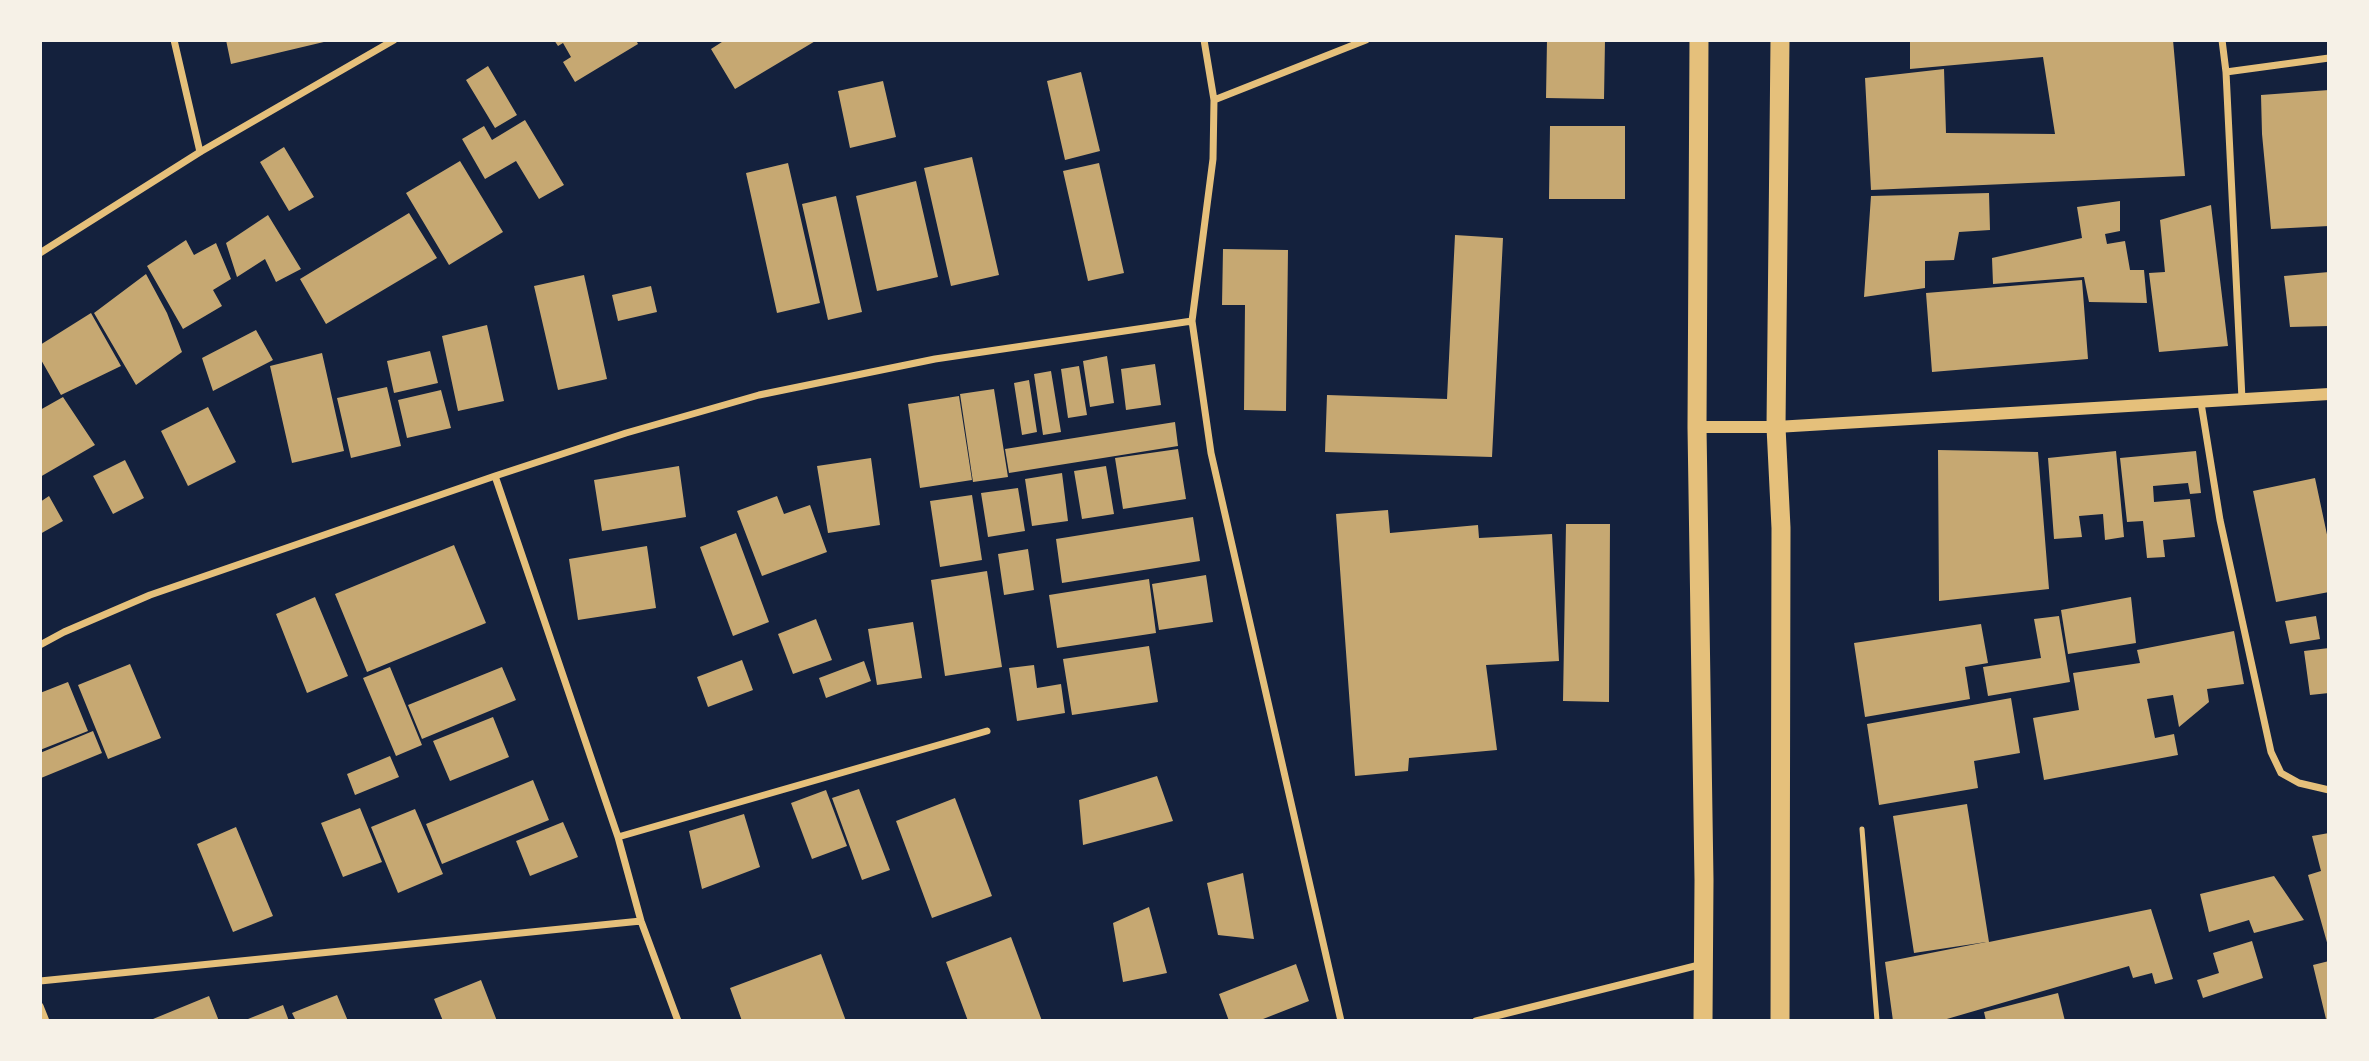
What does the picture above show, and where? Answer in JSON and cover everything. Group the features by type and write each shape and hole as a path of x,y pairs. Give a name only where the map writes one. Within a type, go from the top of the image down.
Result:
{"highway":[{"path":"1699,40 1698,427 1703,1021"},
{"path":"1780,40 1776,427 1781,528 1780,1021"}],"street":[{"path":"174,40 200,152"},
{"path":"40,253 200,152 394,40"},
{"path":"1204,40 1214,100 1213,159 1192,321 1211,453 1341,1021"},
{"path":"1214,100 1366,40"},
{"path":"2222,40 2226,72 2242,400"},
{"path":"2226,72 2329,58"},
{"path":"40,645 64,632 150,596 495,476 626,433 760,395 935,359 1192,321"},
{"path":"1698,427 1776,427 2329,394"},
{"path":"2201,403 2220,520 2272,752 2281,773 2299,783 2329,790"},
{"path":"495,476 618,837 641,921 678,1021"},
{"path":"618,837 987,731"},
{"path":"40,981 641,921"},
{"path":"1476,1021 1703,964"},
{"path":"40,1006 46,1021"}],"lane":[{"path":"1862,828 1877,1021"}],"building":[{"path":"226,40 328,40 328,41 231,64"},
{"path":"554,40 636,40 638,44 575,82 563,62 571,57 563,43 558,46"},
{"path":"725,40 817,40 735,89 711,49"},
{"path":"1547,40 1605,40 1604,99 1546,98"},
{"path":"1910,40 2173,40 2185,176 1871,190 1865,78 1944,69 1946,133 2055,134 2043,57 1910,69"},
{"path":"488,66 517,115 495,128 466,80"},
{"path":"1081,72 1100,151 1065,160 1047,81"},
{"path":"883,81 896,137 850,148 838,91"},
{"path":"2329,90 2329,226 2271,229 2261,95"},
{"path":"525,120 564,185 539,199 516,161 485,179 462,139 484,126 492,140"},
{"path":"1550,126 1625,126 1625,199 1549,199"},
{"path":"284,147 314,197 289,211 260,162"},
{"path":"972,157 999,275 951,286 924,168"},
{"path":"460,161 503,232 449,265 406,193"},
{"path":"788,163 820,303 777,313 746,173"},
{"path":"1099,163 1124,273 1088,281 1063,171"},
{"path":"916,181 938,277 877,291 856,196"},
{"path":"1989,193 1990,230 1959,232 1954,260 1925,261 1925,288 1864,297 1871,196"},
{"path":"836,196 862,312 828,320 802,204"},
{"path":"2120,201 2120,231 2105,234 2107,244 2125,241 2130,270 2144,270 2147,303 2089,302 2084,277 1993,284 1992,258 2082,238 2077,207"},
{"path":"2211,205 2228,346 2159,352 2149,273 2165,272 2160,220"},
{"path":"409,213 437,258 326,324 300,279"},
{"path":"268,215 301,269 276,282 265,259 237,277 226,243"},
{"path":"1455,235 1503,238 1492,457 1325,452 1327,395 1447,399"},
{"path":"186,240 194,255 216,243 231,279 213,290 222,306 183,329 147,266"},
{"path":"1223,249 1288,250 1286,411 1244,410 1245,305 1222,305"},
{"path":"2329,272 2329,326 2290,327 2284,276"},
{"path":"146,274 167,313 182,352 136,385 94,313"},
{"path":"584,275 607,379 558,390 534,286"},
{"path":"2082,280 2088,359 1932,372 1926,293"},
{"path":"651,286 657,312 618,321 612,295"},
{"path":"91,313 121,366 61,395 40,358 40,345"},
{"path":"487,325 504,401 458,411 442,336"},
{"path":"256,330 273,360 213,391 202,358"},
{"path":"430,351 438,383 394,393 387,361"},
{"path":"322,353 344,451 292,463 270,366"},
{"path":"1107,356 1114,403 1090,407 1083,361"},
{"path":"1155,364 1161,405 1126,410 1121,369"},
{"path":"1079,366 1087,415 1068,418 1061,369"},
{"path":"1051,371 1061,432 1043,435 1034,374"},
{"path":"1029,380 1037,432 1022,435 1014,383"},
{"path":"387,387 401,446 351,458 337,398"},
{"path":"994,389 1008,477 973,482 960,394"},
{"path":"441,390 451,428 407,438 398,400"},
{"path":"959,396 972,480 920,488 908,404"},
{"path":"63,397 95,445 40,477 40,410"},
{"path":"208,407 236,462 188,486 161,431"},
{"path":"1175,422 1178,446 1009,473 1005,449"},
{"path":"1178,449 1186,499 1123,509 1115,458"},
{"path":"1938,450 2038,452 2049,589 1939,601"},
{"path":"2116,451 2124,537 2105,540 2103,514 2079,516 2082,537 2054,539 2048,458"},
{"path":"2196,451 2201,493 2190,494 2188,483 2153,486 2154,502 2190,499 2195,537 2163,540 2165,557 2147,558 2143,521 2127,522 2120,458"},
{"path":"871,458 880,525 828,533 817,466"},
{"path":"125,460 144,498 113,514 93,476"},
{"path":"679,466 686,517 602,531 594,480"},
{"path":"1106,466 1114,514 1082,519 1074,471"},
{"path":"1062,473 1068,521 1032,526 1025,479"},
{"path":"2315,478 2329,544 2329,592 2276,602 2253,491"},
{"path":"1018,488 1025,531 988,537 981,493"},
{"path":"972,495 982,560 940,567 930,501"},
{"path":"49,496 63,521 40,534 40,502"},
{"path":"777,496 784,514 810,505 827,552 762,576 737,511"},
{"path":"1388,510 1390,533 1478,525 1479,538 1552,534 1559,661 1486,665 1497,750 1409,758 1408,771 1355,776 1336,514"},
{"path":"1193,517 1200,561 1062,583 1056,539"},
{"path":"1566,524 1610,524 1609,702 1563,701"},
{"path":"736,533 769,622 733,636 700,547"},
{"path":"454,545 486,623 367,672 335,594"},
{"path":"647,546 656,608 578,620 569,559"},
{"path":"1028,549 1034,590 1004,595 998,554"},
{"path":"987,571 1002,667 945,676 931,580"},
{"path":"1206,575 1213,622 1159,630 1152,584"},
{"path":"1149,579 1156,633 1057,648 1049,595"},
{"path":"315,597 348,676 307,693 276,614"},
{"path":"2131,597 2136,643 2068,654 2061,610"},
{"path":"2059,616 2070,682 1988,696 1983,667 2041,658 2034,619"},
{"path":"2316,616 2320,639 2290,644 2285,621"},
{"path":"816,619 832,660 793,674 778,634"},
{"path":"913,622 922,678 877,685 868,629"},
{"path":"1981,624 1988,663 1965,667 1970,699 1865,717 1854,643"},
{"path":"2234,631 2244,684 2207,689 2209,702 2179,727 2173,695 2147,699 2155,738 2174,734 2178,755 2044,780 2033,718 2079,710 2073,673 2140,663 2137,650"},
{"path":"1149,646 1158,702 1072,715 1063,659"},
{"path":"2329,648 2329,693 2310,695 2304,651"},
{"path":"742,660 753,690 708,707 697,677"},
{"path":"864,661 871,681 826,698 819,678"},
{"path":"130,664 161,738 108,759 78,685"},
{"path":"1034,665 1037,688 1061,684 1065,713 1017,721 1009,668"},
{"path":"390,667 422,745 396,756 363,678"},
{"path":"502,667 516,700 422,739 408,705"},
{"path":"68,682 88,731 40,750 40,693"},
{"path":"2011,698 2020,753 1974,761 1978,788 1879,805 1867,724"},
{"path":"493,717 509,757 450,781 433,741"},
{"path":"93,731 102,753 41,778 40,753"},
{"path":"390,756 399,777 355,795 347,774"},
{"path":"1157,776 1173,821 1083,845 1079,800"},
{"path":"533,780 549,820 442,864 426,824"},
{"path":"859,789 890,870 862,880 832,798"},
{"path":"826,790 847,846 812,859 791,803"},
{"path":"955,798 992,896 932,918 896,821"},
{"path":"1967,804 1989,942 2151,909 2173,979 2155,984 2152,973 2133,978 2129,966 1940,1021 1893,1021 1885,962 1986,942 1914,953 1893,816"},
{"path":"360,808 382,862 343,877 321,823"},
{"path":"415,809 443,874 398,893 371,827"},
{"path":"744,814 760,867 702,889 689,831"},
{"path":"563,822 578,857 530,876 516,841"},
{"path":"236,827 273,916 233,932 197,844"},
{"path":"2329,833 2328,946 2308,875 2321,871 2312,836"},
{"path":"1243,873 1254,939 1218,935 1207,883"},
{"path":"2274,876 2304,920 2254,933 2249,920 2209,932 2200,894"},
{"path":"1149,907 1167,973 1123,982 1113,923"},
{"path":"1011,937 1042,1021 968,1021 946,962"},
{"path":"2252,941 2263,978 2203,998 2197,980 2219,973 2213,953"},
{"path":"821,954 846,1021 742,1021 730,988"},
{"path":"2329,961 2329,1018 2326,1019 2313,965"},
{"path":"1296,964 1309,1001 1258,1021 1229,1021 1219,994"},
{"path":"481,980 497,1021 443,1021 434,999"},
{"path":"2058,993 2065,1021 1986,1021 1984,1012"},
{"path":"337,995 348,1021 296,1021 292,1013"},
{"path":"209,996 219,1021 153,1019"},
{"path":"283,1005 289,1021 243,1021"}]}
